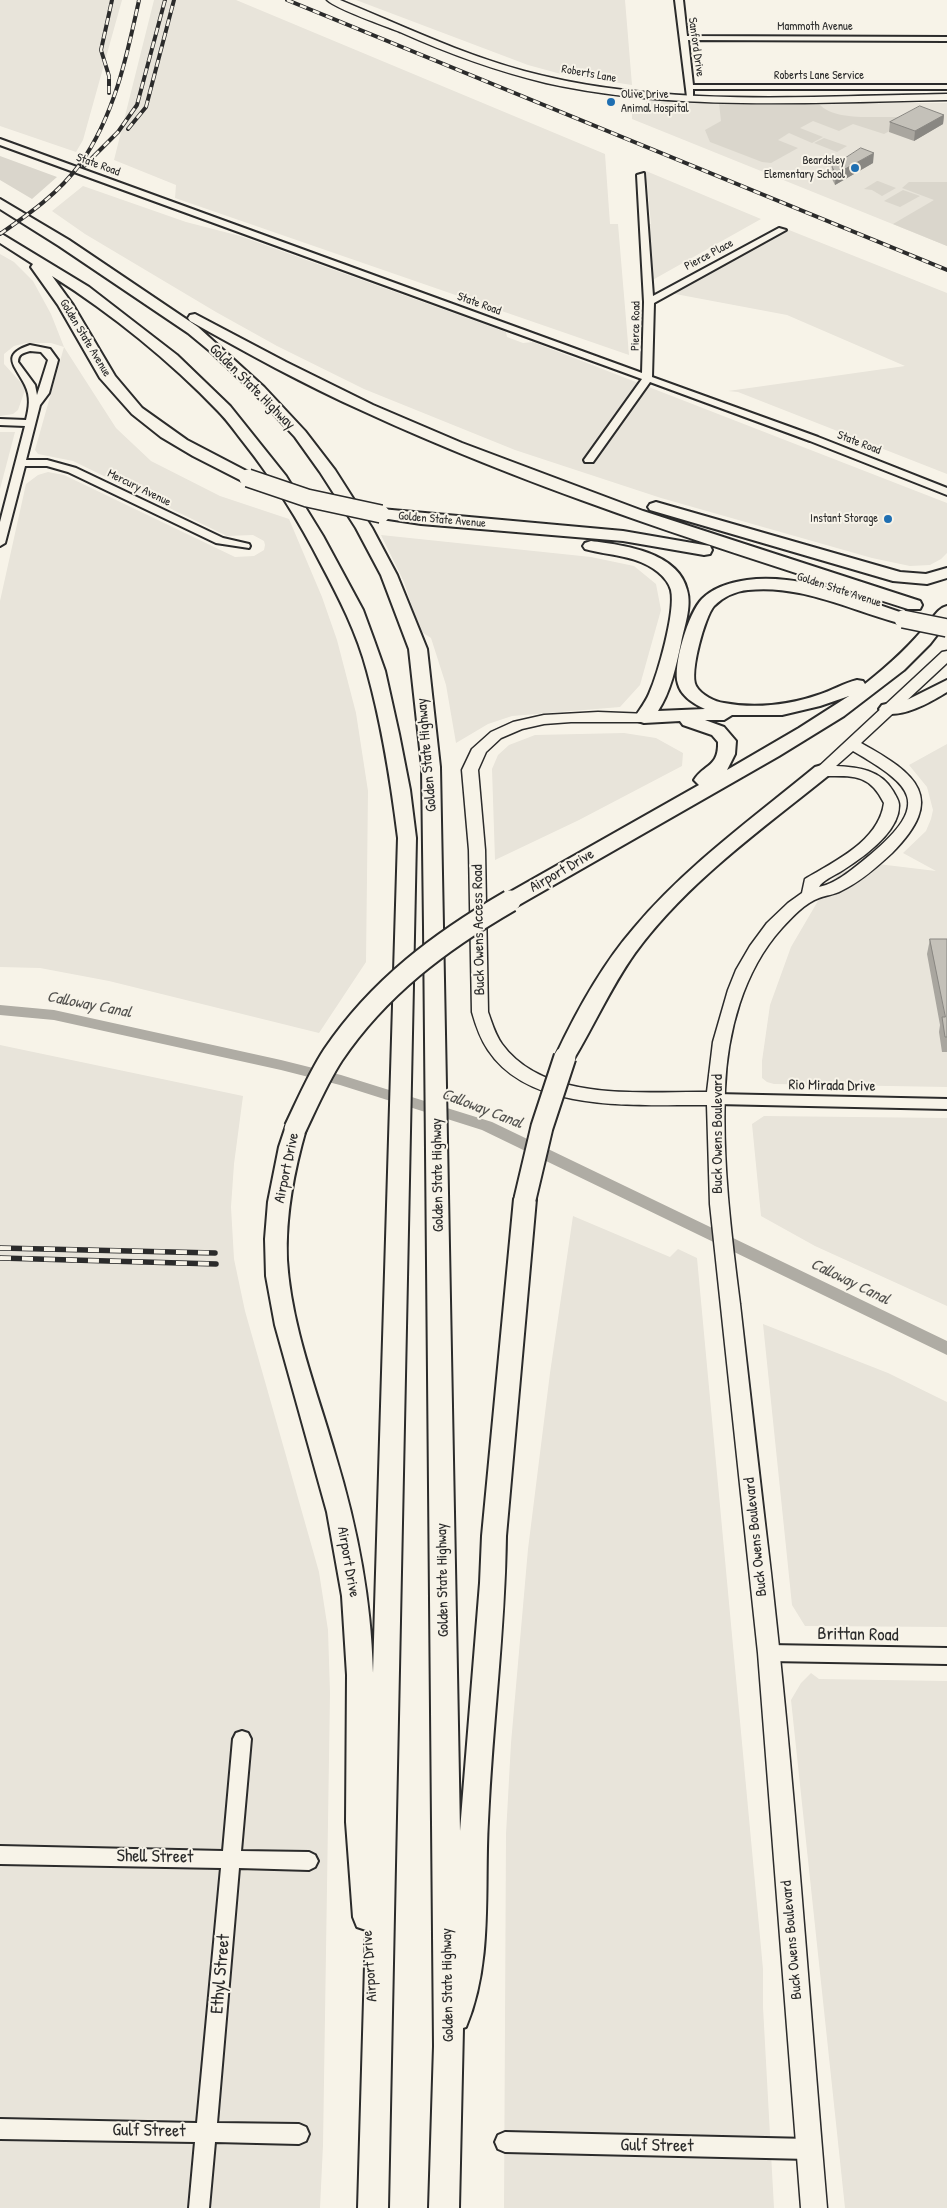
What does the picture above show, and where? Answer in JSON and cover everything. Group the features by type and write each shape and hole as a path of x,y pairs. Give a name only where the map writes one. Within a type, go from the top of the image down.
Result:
{"highway":[{"name":"Golden State Highway","path":"0,203 64,243 193,330 238,369 300,434 327,470 364,528 389,575 418,648 431,768 434,927 448,2046 444,2208"},
{"name":"Golden State Highway","path":"0,237 114,312 150,339 204,388 271,466 316,536 354,610 376,671 401,790 407,838 373,2208"},
{"name":"Golden State Avenue","path":"64,243 214,329 315,383 405,426 579,496 913,611"},
{"name":"Golden State Avenue","path":"30,257 70,312 101,368 124,398 148,421 178,442 248,478 288,493 381,515 602,533 670,543 759,564 913,611"},
{"path":"501,466 580,486 899,576 927,578 947,572"},
{"path":"381,515 426,525 620,550 640,556 660,567 673,579 680,600 659,692 650,711 644,717"},
{"path":"782,710 721,708 702,702 689,689 686,677 693,638 701,612 712,600 738,587 773,584 913,611 947,614"},
{"path":"913,611 947,627"},
{"name":"Airport Drive","path":"376,2044 359,1812 359,1672 355,1598 342,1527 292,1343 277,1277 276,1236 279,1198 285,1165 295,1129 314,1085 348,1031 394,982 440,944 510,901 807,731 880,682 905,662 947,614"},
{"path":"644,717 741,714 782,710 809,704 836,695 913,651"},
{"path":"888,709 915,703 947,685"},
{"path":"630,832 715,773 721,767 727,755 727,740 718,731 688,721 644,717"},
{"path":"448,2046 469,1966 476,1785 493,1582 494,1536 525,1199 545,1112 565,1057 597,994 632,944 653,919 706,866 822,771"}],"main road":[{"name":"Roberts Lane","path":"332,0 463,54 525,74 604,90 690,98 947,97"},
{"path":"822,771 947,655"},
{"name":"Buck Owens Access Road","path":"644,717 560,719 523,723 497,733 486,740 472,759 470,770 477,850 480,1012 484,1028 499,1054 512,1066 537,1080 572,1093 591,1096 716,1099"},
{"name":"Buck Owens Boulevard","path":"814,2208 769,1653 719,1204 715,1134 718,1064 723,1034 738,980 756,950 771,930 810,896 834,888 870,864 904,832 912,823 916,813 914,794 900,775 852,744"},
{"name":"Buck Owens Boulevard","path":"810,896 811,883 880,834 888,825 892,815 890,796 875,779 848,772 822,771"}],"street":[{"name":"Sanford Drive","path":"679,0 691,87 690,98"},
{"name":"Mammoth Avenue","path":"683,38 947,39"},
{"name":"Roberts Lane Service","path":"691,87 947,88"},
{"name":"State Road","path":"0,142 647,379 814,438 947,492"},
{"name":"Pierce Road","path":"641,175 649,302 647,379"},
{"name":"Pierce Place","path":"649,302 782,230"},
{"path":"0,543 35,405 44,393 52,360 51,354 47,351 30,348 18,351 13,358 13,362 30,385 35,405"},
{"path":"589,460 647,379"},
{"path":"0,422 30,423"},
{"name":"Mercury Avenue","path":"20,463 47,464 72,470 220,541 245,546"},
{"name":"Rio Mirada Drive","path":"716,1099 947,1104"},
{"name":"Brittan Road","path":"769,1653 947,1656"},
{"name":"Ethyl Street","path":"199,2208 242,1739"},
{"name":"Shell Street","path":"0,1855 310,1861"},
{"name":"Gulf Street","path":"0,2129 299,2134"},
{"name":"Gulf Street","path":"505,2142 809,2149"}],"shaded area":[{"path":"0,0 122,0 83,140 76,152 0,126"},
{"path":"154,0 236,0 605,154 610,224 618,224 629,355 175,198 176,185 114,160"},
{"path":"356,0 625,0 632,85 561,74 528,65"},
{"path":"646,99 719,103 947,103 947,246 632,119 632,113 645,113"},
{"path":"719,103 819,104 827,110 850,116 914,118 884,134 853,124 839,131 813,121 800,128 823,137 812,143 789,133 778,140 798,148 771,163 762,162 710,142 705,130 721,121"},
{"path":"824,138 847,146 837,152 814,143"},
{"path":"0,156 57,177 32,199 0,180"},
{"path":"646,171 761,219 649,282 643,224 651,224"},
{"path":"877,181 896,188 882,196 872,190 864,189"},
{"path":"909,182 947,182 947,246 893,224 934,200 902,188"},
{"path":"83,186 186,222 240,236 506,332 507,337 523,343 533,342 947,503 947,553 930,565 910,566 872,558 661,498 515,450 364,389 277,346 216,312 85,234 52,211"},
{"path":"903,190 920,196 900,207 884,201"},
{"path":"784,228 947,293 947,474 738,392 728,391 905,366 787,315 670,293"},
{"path":"0,254 14,262 33,281 51,314 64,347 51,343 26,343 14,346 4,354 4,364 24,386 25,390 18,410 13,414 0,416"},
{"path":"64,347 116,428 151,461 220,496 289,519 322,597 337,640 356,713 368,791 366,962 319,1033 109,981 40,968 0,967 0,601 26,484 38,475 48,472 64,475 235,557 254,556 264,550 265,545 264,541 253,535 227,536 73,461 38,454 35,450"},
{"path":"0,432 15,432 0,489"},
{"path":"381,535 591,557 634,566 656,584 661,610 640,685 620,707 512,716 488,724 456,743 446,685 431,638 420,631 404,582"},
{"path":"624,733 656,738 683,753 682,766 579,820 495,860 492,769 498,755 509,745 535,735"},
{"path":"947,744 947,1087 774,1084 767,1082 762,1078 762,1061 770,1005 791,947 822,894 841,870 871,874 878,864 936,871 903,853 926,831 933,810 927,787 909,765"},
{"path":"0,1045 243,1096 234,1164 231,1207 234,1259 245,1311 319,1572 328,1630 330,1693 323,2145 320,2208 0,2208"},
{"path":"764,1116 947,1118 947,1306 815,1246 761,1216 752,1124"},
{"path":"573,1216 670,1257 678,1249 697,1258 763,1969 763,2007 774,2208 504,2208 506,1834 511,1743 528,1549 550,1373"},
{"path":"763,1324 888,1373 947,1402 947,1627 805,1626 792,1605"},
{"path":"811,1673 819,1679 947,1681 947,2208 845,2208 791,1700 801,1683"}],"building":[{"path":"920,106 944,115 915,131 890,122"},
{"path":"861,148 874,153 836,174 832,167"},
{"path":"930,939 947,939 947,1037 945,1037 942,1017 945,1017"}],"waterway":[{"name":"Calloway Canal","path":"0,1010 54,1015 281,1065 341,1080 487,1126 947,1348"}],"railway":[{"path":"109,93 109,76 101,50 112,0"},
{"path":"0,234 33,211 53,194 72,175 92,146 118,85 130,43 139,0"},
{"path":"84,166 118,132 137,105 165,0"},
{"path":"128,129 146,107 174,0"},
{"path":"287,0 947,270"},
{"path":"0,1248 215,1253"},
{"path":"0,1258 216,1264"}],"place":[{"name":"Olive Drive Animal Hospital","path":"611,102"},
{"name":"Beardsley Elementary School","path":"855,168"},
{"name":"Instant Storage","path":"888,519"}]}
